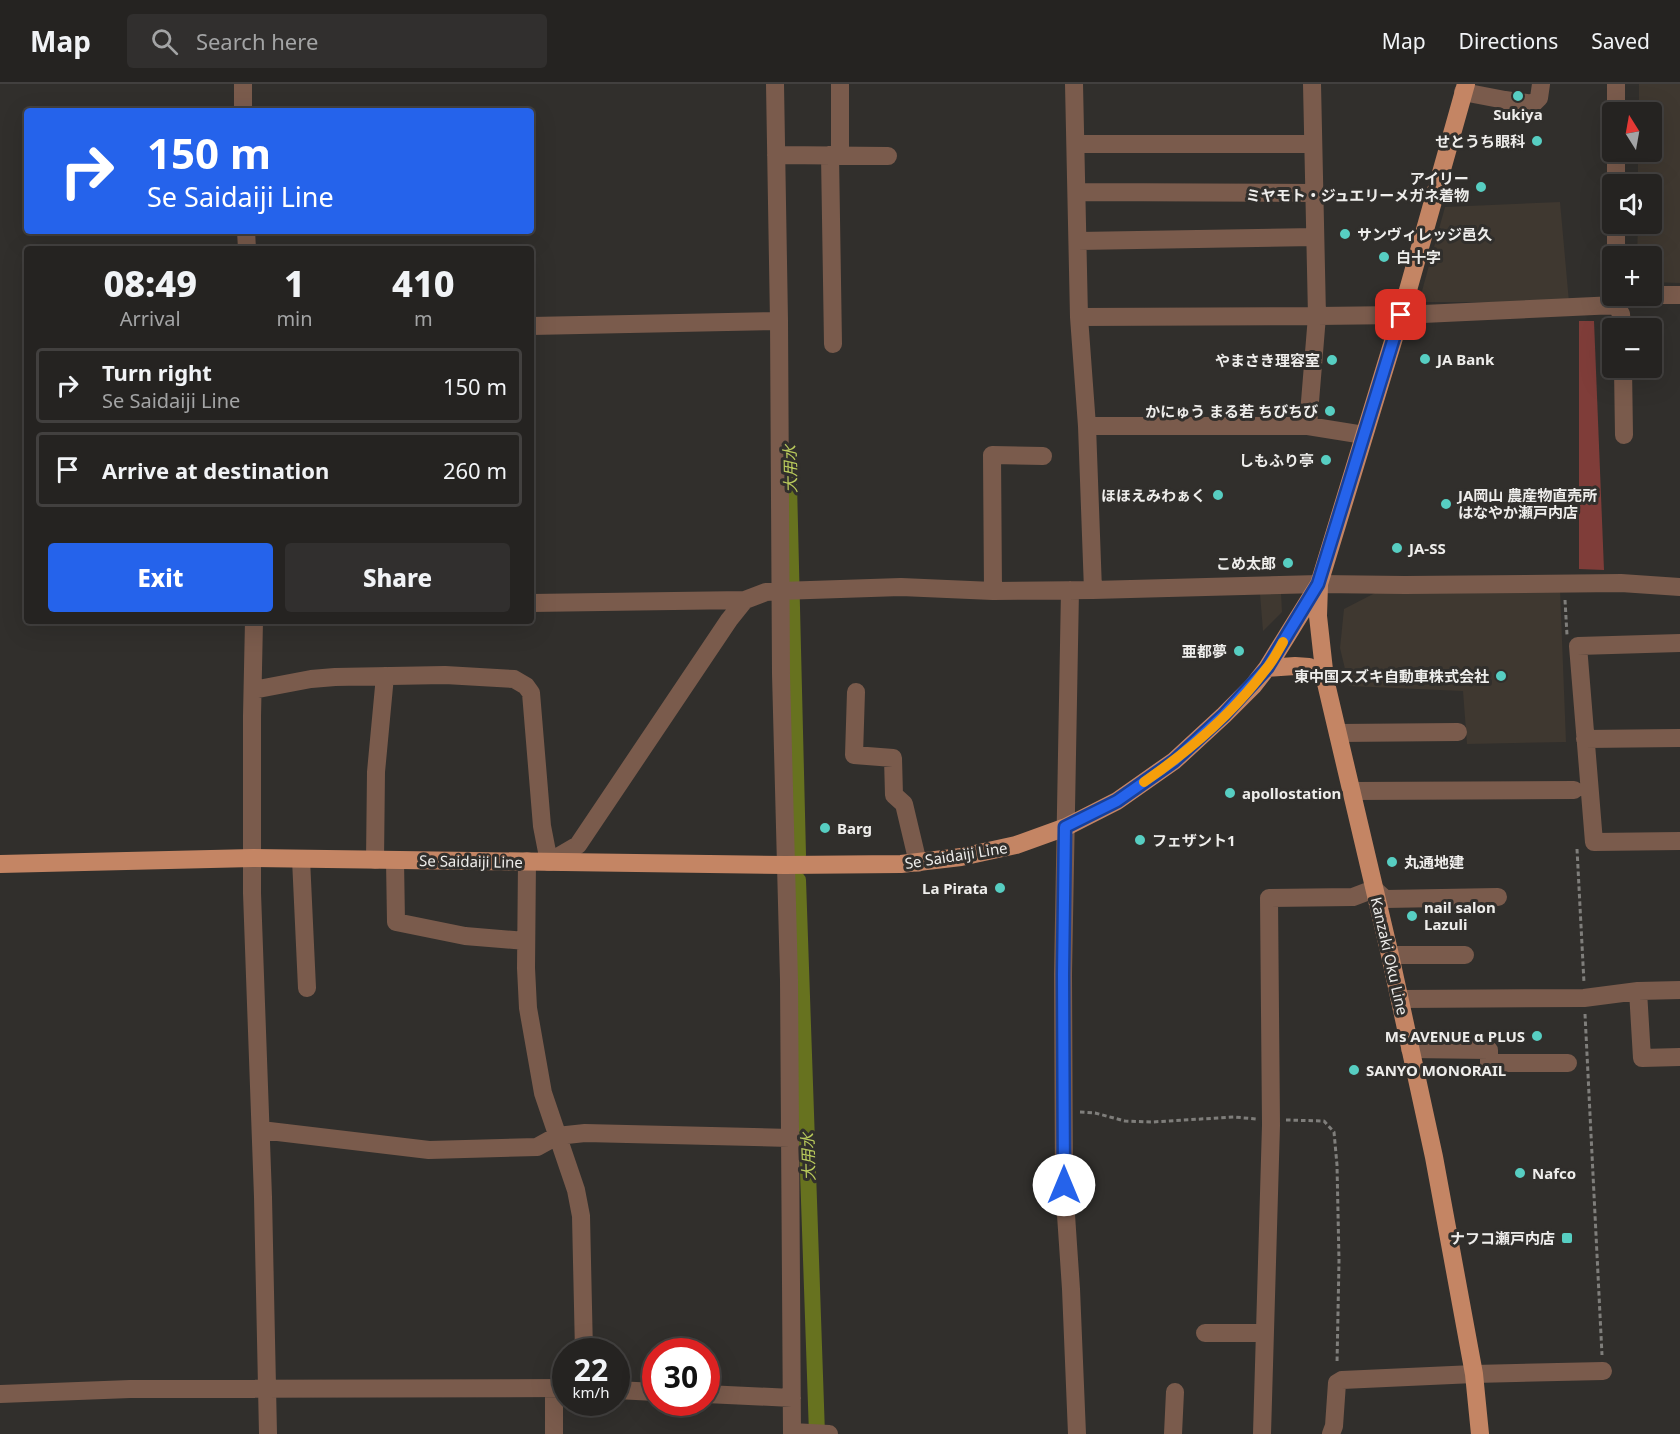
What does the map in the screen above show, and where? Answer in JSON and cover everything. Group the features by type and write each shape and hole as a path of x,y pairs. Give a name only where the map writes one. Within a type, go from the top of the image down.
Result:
{"main road":[{"name":"Se Saidaiji Line","path":"0,864 253,858 785,865 901,864 961,857 1016,845 1065,827 1117,801 1174,761 1224,715 1267,668 1318,584 1403,309 1465,88"},
{"name":"Kanzaki Oku Line","path":"1318,584 1318,616 1325,679 1390,955 1434,1157 1474,1374 1480,1434"},
{"path":"1290,631 1300,625 1310,623 1320,631"},
{"path":"1267,668 1309,667 1325,679"}],"street":[{"path":"243,84 243,108"},
{"path":"775,84 781,155 780,591 789,980 792,1433 829,1434"},
{"path":"833,344 835,156 840,84"},
{"path":"1074,84 1079,317 1087,426 1093,590"},
{"path":"1308,426 1322,316 1315,237 1312,84"},
{"path":"1465,88 1533,104 1539,98 1541,84"},
{"path":"1616,84 1616,102"},
{"path":"1076,144 1313,144"},
{"path":"781,155 888,156"},
{"path":"1077,192 1314,193"},
{"path":"1078,241 1315,237"},
{"path":"1662,295 1680,295"},
{"path":"1322,316 1326,306 1403,309 1602,301"},
{"path":"1079,317 1322,316"},
{"path":"534,326 779,321"},
{"path":"1623,378 1624,435"},
{"path":"1087,426 1308,426 1364,435"},
{"path":"993,591 992,455 1043,456"},
{"path":"534,603 745,600 766,592 901,587 993,591 1318,584 1621,583 1680,586"},
{"path":"1070,590 1063,974 1064,1185 1077,1434"},
{"path":"253,690 311,678 445,675 514,679 526,686 531,693 542,826 549,862 578,845 729,620 745,600"},
{"path":"254,624 252,893 261,1130 268,1434"},
{"path":"1680,643 1578,646 1594,842 1680,842"},
{"path":"375,860 376,772 385,676"},
{"path":"856,692 854,755 893,758 894,795 904,804 918,862"},
{"path":"1338,734 1458,732"},
{"path":"1585,739 1680,738"},
{"path":"1352,791 1574,790"},
{"path":"301,859 307,988"},
{"path":"395,860 396,922 465,936 526,941"},
{"path":"527,861 528,1008 543,1093 576,1190 581,1216 584,1338"},
{"path":"1262,1434 1271,1125 1269,898 1353,897 1374,889 1385,898 1498,897"},
{"path":"1390,955 1465,955"},
{"path":"1400,999 1584,998 1638,991 1680,990"},
{"path":"1638,991 1642,1058 1680,1057"},
{"path":"1410,1049 1489,1050 1489,1063 1568,1063"},
{"path":"261,1130 429,1150 537,1147 557,1136 585,1132 790,1138"},
{"path":"1205,1333 1265,1333"},
{"path":"1331,1434 1334,1426 1336,1383 1342,1380 1603,1371"},
{"path":"0,1394 130,1389 552,1389"},
{"path":"1173,1434 1175,1392"},
{"path":"720,1395 792,1398"},
{"path":"554,1434 556,1416"}],"path":[{"path":"1564,583 1567,641"},
{"path":"1577,848 1603,1371"}],"shaded area":[{"path":"1639,84 1680,84 1680,283 1662,282 1662,246 1637,246 1638,234 1662,234 1662,174 1638,174 1638,162 1662,162 1662,102 1639,102"},
{"path":"1560,202 1569,302 1419,302 1445,207"},
{"path":"1579,321 1594,321 1604,570 1579,569"},
{"path":"1560,589 1566,742 1467,744 1463,691 1349,686 1340,648 1344,609 1375,593"},
{"path":"1281,593 1282,612 1263,631 1260,594"}],"waterway":[{"name":"大用水","path":"789,484 798,855"},
{"name":"大用水","path":"798,880 817,1434"}],"slow traffic":[{"path":"1144,782 1174,761 1253,686 1283,642"}],"place":[{"name":"Sukiya","path":"1518,96"},
{"name":"せとうち眼科","path":"1537,141"},
{"name":"アイリー ミヤモト・ジュエリーメガネ着物","path":"1481,187"},
{"name":"サンヴィレッジ邑久","path":"1345,234"},
{"name":"白十字","path":"1384,257"},
{"name":"JA Bank","path":"1425,359"},
{"name":"やまさき理容室","path":"1332,360"},
{"name":"かにゅう まる若 ちびちび","path":"1330,411"},
{"name":"しもふり亭","path":"1326,460"},
{"name":"ほほえみわぁく","path":"1218,495"},
{"name":"JA岡山 農産物直売所 はなやか瀬戸内店","path":"1446,504"},
{"name":"JA-SS","path":"1397,548"},
{"name":"こめ太郎","path":"1288,563"},
{"name":"亜都夢","path":"1239,651"},
{"name":"東中国スズキ自動車株式会社","path":"1501,676"},
{"name":"apollostation","path":"1230,793"},
{"name":"Barg","path":"825,828"},
{"name":"フェザント1","path":"1140,840"},
{"name":"丸通地建","path":"1392,862"},
{"name":"La Pirata","path":"1000,888"},
{"name":"nail salon Lazuli","path":"1412,916"},
{"name":"Ms AVENUE α PLUS","path":"1537,1036"},
{"name":"SANYO MONORAIL","path":"1354,1070"},
{"name":"Nafco","path":"1520,1173"},
{"name":"ナフコ瀬戸内店","path":"1567,1238"}],"route":[{"path":"1064,1185 1065,827 1117,801 1174,761 1224,715 1253,686 1267,668 1318,584 1401,315"}]}
